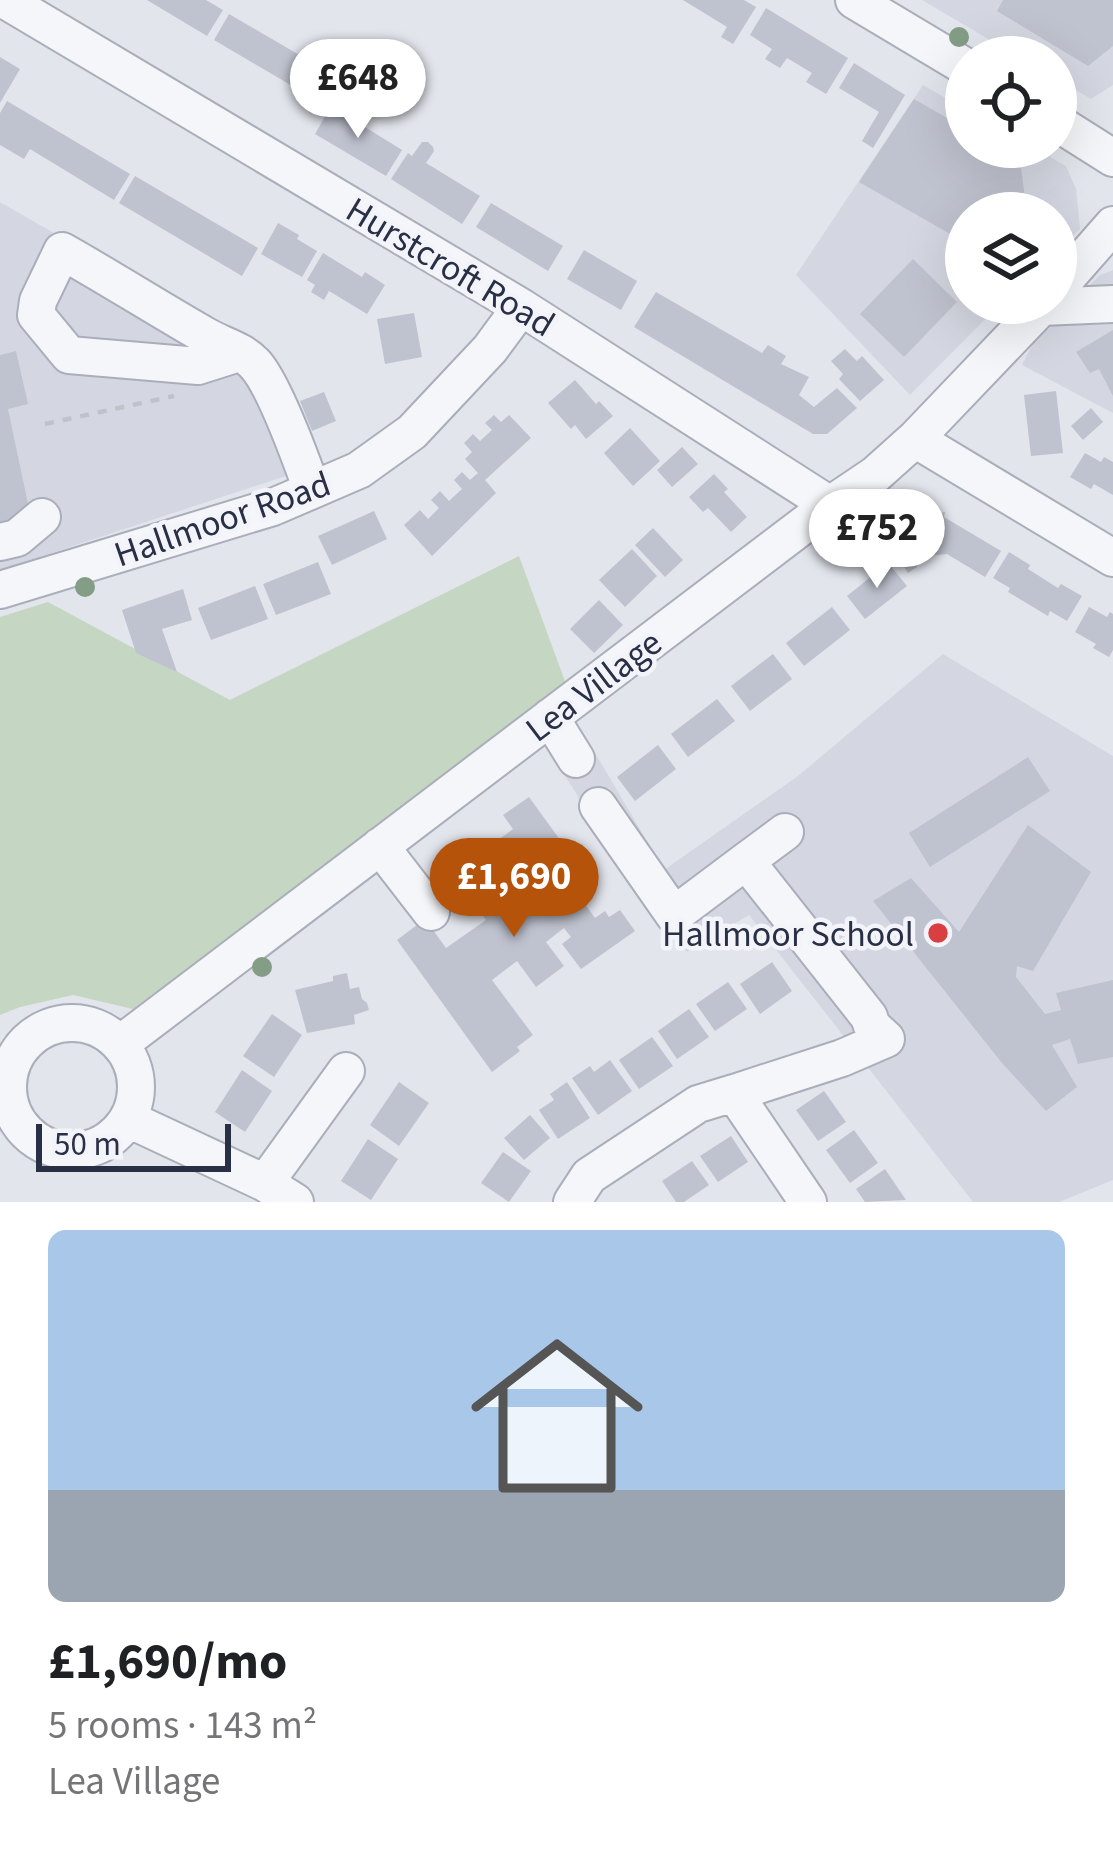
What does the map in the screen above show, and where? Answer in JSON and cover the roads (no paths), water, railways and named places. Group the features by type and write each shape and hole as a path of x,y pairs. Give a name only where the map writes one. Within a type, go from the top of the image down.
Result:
{"street":[{"name":"Hurstcroft Road","path":"5,0 521,307 830,505"},
{"path":"854,0 945,55"},
{"path":"1077,135 1113,158"},
{"name":"Lea Village","path":"1077,267 1113,225"},
{"path":"239,353 197,366 69,355 36,315 38,301 62,251 211,339 239,353 256,364 312,490"},
{"path":"1077,302 1113,304"},
{"name":"Hallmoor Road","path":"0,590 272,507 359,470 412,432 490,350 521,307"},
{"name":"Lea Village","path":"120,1044 876,474 1025,324"},
{"path":"915,439 1113,558"},
{"path":"0,542 17,538 42,517"},
{"path":"550,717 576,759"},
{"path":"598,806 674,915 785,832"},
{"path":"380,846 431,912"},
{"path":"572,1202 589,1176 698,1104 886,1040 746,861"},
{"path":"61,1024 103,1030 131,1061 135,1101 128,1119 116,1134 83,1150 46,1146 31,1136 9,1131 6,1059 41,1030 61,1024"},
{"path":"128,1119 280,1193 346,1071"},
{"path":"734,1093 799,1199"}],"place":[{"name":"Hallmoor School","path":"938,933"}]}
